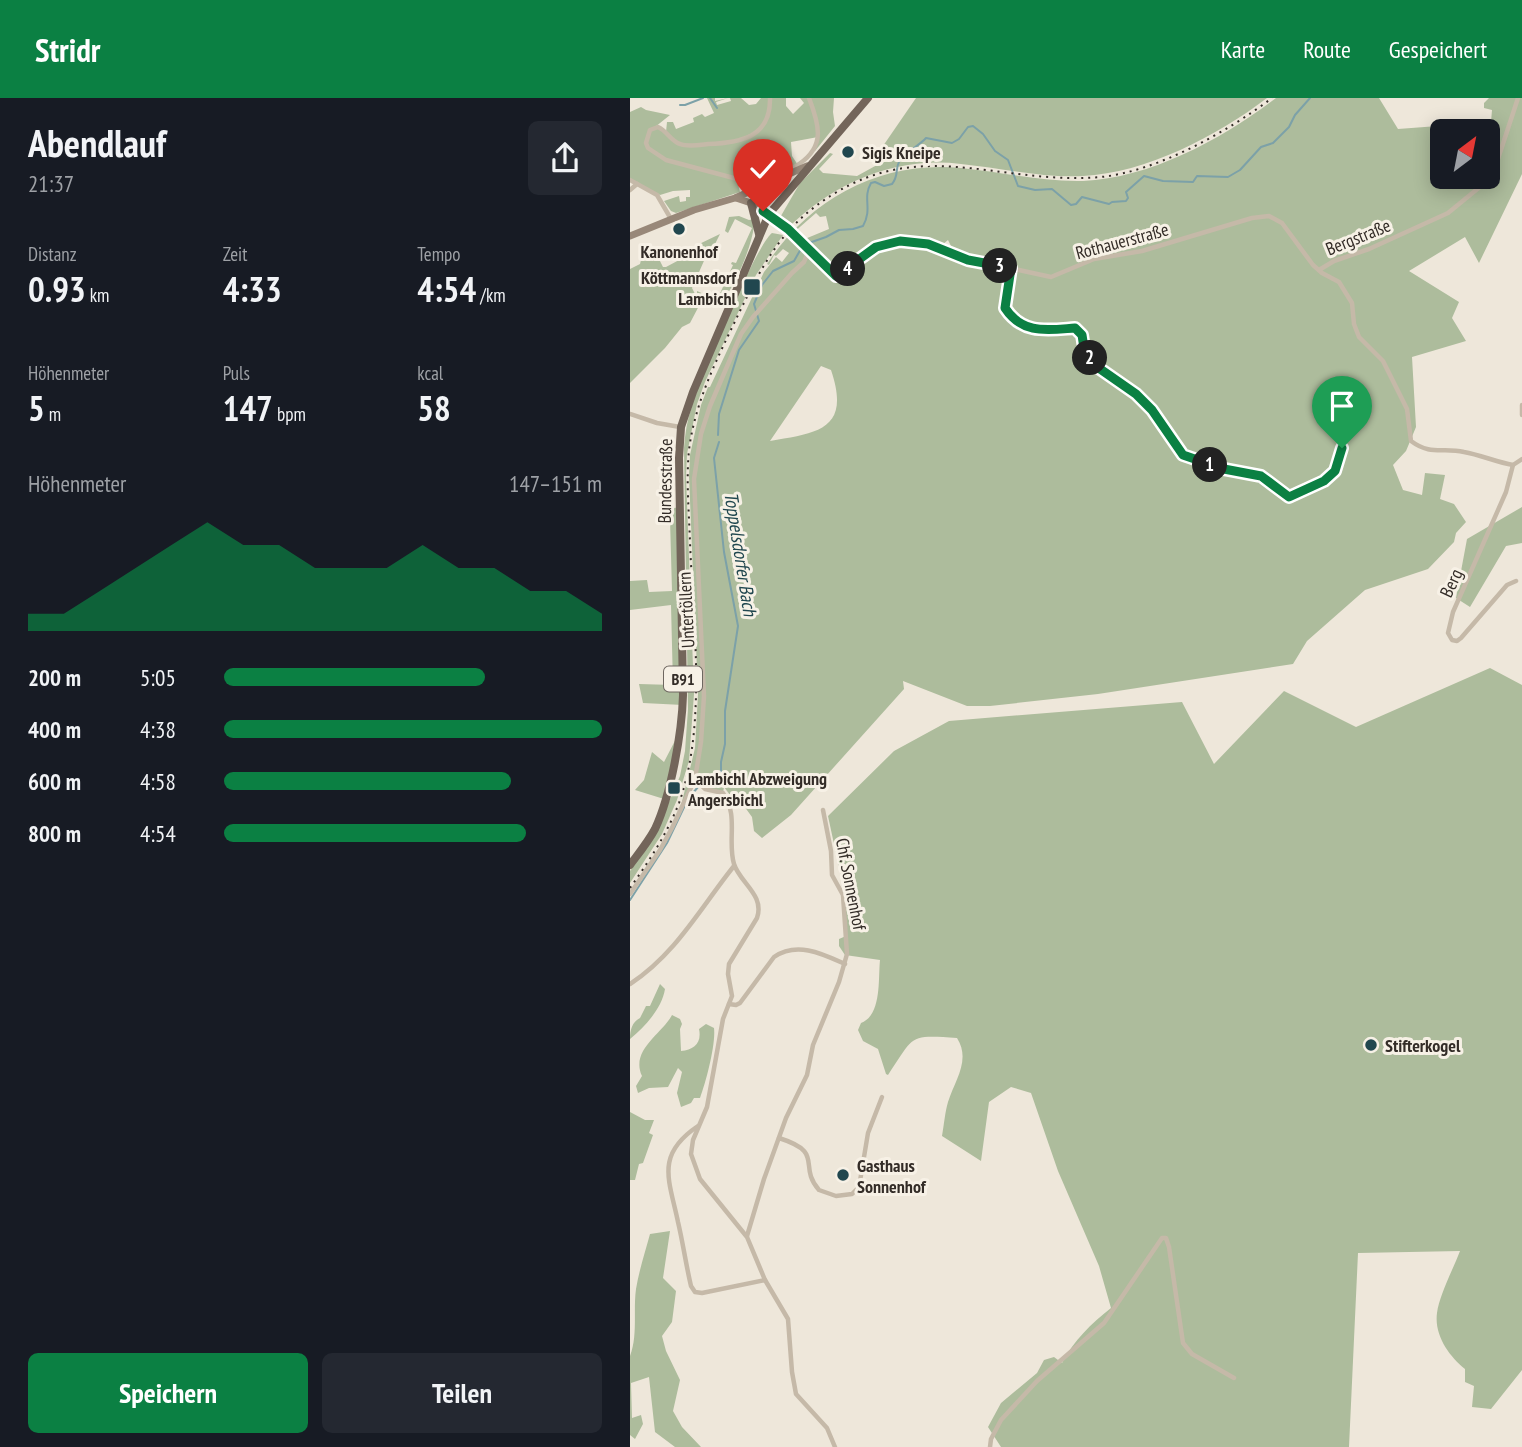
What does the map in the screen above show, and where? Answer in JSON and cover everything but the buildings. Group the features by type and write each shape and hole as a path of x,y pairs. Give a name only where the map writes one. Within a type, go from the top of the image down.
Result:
{"main road":[{"name":"Bundesstraße","path":"630,865 645,845 659,817 681,729 681,427 709,351 769,214 868,98"},
{"path":"630,236 735,198 798,172 813,162"},
{"path":"751,202 774,189 773,182"},
{"path":"735,198 751,202 769,214"},
{"path":"751,202 758,226 755,247"}],"street":[{"path":"770,98 767,121 744,139 728,143 685,145 674,141 658,127 650,130 646,143 648,148 666,160 745,181 773,182 778,174 802,162 818,139 819,130 809,98"},
{"name":"Bergstraße","path":"1513,465 1462,451 1421,448 1411,441 1407,409 1382,361 1359,337 1354,324 1352,303 1339,282 1319,270 1334,261 1370,249 1448,213 1492,177 1518,98"},
{"path":"630,180 657,195 671,220"},
{"path":"630,190 637,184"},
{"path":"769,214 809,250"},
{"name":"Rothauerstraße","path":"809,250 836,276 876,247 900,241 928,244 968,260 1051,277 1094,259 1142,251 1252,218 1269,216 1282,223 1299,250 1319,270"},
{"name":"Untertöllern","path":"630,894 660,850 695,779 701,742 704,706 694,479 701,434 710,405 737,342 755,315 804,262 809,250"},
{"path":"1011,268 1005,308 1009,314 1031,330 1075,328 1082,335 1084,348 1093,364 1136,394 1152,410 1183,455 1224,469 1261,476 1289,497 1324,481 1335,471 1342,448 1334,437"},
{"path":"1522,405 1522,415"},
{"path":"630,414 681,427"},
{"path":"1513,465 1522,459"},
{"name":"Berg","path":"1513,465 1506,492 1453,612 1448,633 1452,640 1461,638 1498,595 1516,581"},
{"path":"695,779 705,789 723,793 728,801 733,826 734,866 757,899 760,910 729,964 728,978 733,991 722,1023 707,1107 698,1125 692,1147 695,1169 718,1203 747,1237 765,1280 790,1324 792,1372 796,1394 827,1428 835,1447"},
{"name":"Chf. Sonnenhof","path":"747,1237 779,1138 807,1074 813,1045 845,964 848,941 843,895 832,875 831,851 823,810"},
{"path":"630,984 654,967 680,939 734,866"},
{"path":"729,1004 736,1006 740,1003 774,957 781,953 813,950 845,964"},
{"path":"779,1138 805,1150 811,1177 819,1190 836,1196 852,1194 859,1187 868,1133 883,1097"},
{"path":"698,1125 679,1139 668,1165 670,1192 691,1286 695,1292 702,1293 765,1280"},
{"path":"990,1447 1001,1420 1037,1381 1104,1323 1162,1238 1166,1238 1169,1247 1183,1343 1192,1354 1234,1378"}],"green space":[{"path":"707,98 715,98 715,101 728,98 716,102 717,105 731,101 730,98 741,98 749,105 756,104 761,98 786,98 786,106 793,114 804,103 800,98 834,98 835,126 815,151 818,137 791,142 792,156 798,165 750,187 747,181 738,184 740,192 676,213 671,211 664,201 679,196 680,202 686,201 686,197 690,197 690,190 660,195 630,180 630,112 641,107 670,115 655,127 666,132 667,122 673,122 676,129 694,122 693,118 702,114 705,117 714,113"},
{"path":"916,98 1267,98 1203,139 1131,168 1068,176 961,164 912,164 866,176 845,186 824,198 787,229 778,221 800,183 830,153 833,154 819,169 823,173 857,176 877,165 871,155 883,146"},
{"path":"1276,98 1379,98 1398,129 1430,127 1430,189 1500,189 1500,119 1491,119 1492,110 1484,108 1484,103 1489,98 1522,98 1522,174 1479,263 1465,237 1409,271 1459,302 1452,318 1466,341 1412,357 1416,427 1406,451 1393,465 1403,490 1422,495 1425,473 1445,475 1440,499 1454,504 1466,522 1456,533 1454,542 1428,569 1365,590 1307,641 1293,664 1098,694 990,706 967,706 903,681 904,689 791,815 762,838 754,831 752,817 736,795 730,795 724,787 723,793 709,791 695,779 681,806 695,748 698,694 690,455 701,405 708,387 764,272 776,257 782,262 789,253 783,249 767,264 784,241 804,220 850,188 903,170 961,168 1052,180 1109,178 1134,173 1185,154 1233,128","holes":["816,213 820,217 826,216 829,229 800,241 793,233","895,238 918,238 942,245 948,240 951,246 949,250 900,244 881,249 855,263 869,247","821,366 831,370 836,390 837,405 833,416 826,425 816,431 770,441"]},
{"path":"729,217 754,219 752,238 744,262 722,301 706,300 697,295 697,291 717,300 733,265 731,264 736,263 752,228 735,219 728,233 725,231"},
{"path":"772,233 783,235 756,275 697,404 687,454 686,476 694,694 689,761 677,800 662,834 630,883 630,871 654,837 680,776 685,751 688,709 684,448 690,411 729,314 754,261"},
{"path":"720,234 707,254 692,288 700,304 690,323 682,327 630,383 630,269 640,264 643,252 653,247 663,267 666,267 696,251 695,246"},
{"path":"680,507 683,705 643,703 639,684 673,685 671,605 630,610 630,581 647,580 649,592 672,591 670,519 674,508"},
{"path":"1522,507 1522,543 1506,546 1470,607 1456,598 1467,539"},
{"path":"1490,668 1522,685 1522,1370 1491,1409 1472,1407 1474,1386 1465,1382 1465,1369 1453,1358 1444,1344 1437,1321 1441,1298 1460,1251 1358,1253 1349,1447 1001,1447 988,1427 1001,1403 1037,1373 1044,1360 1054,1357 1062,1363 1083,1333 1111,1308 1099,1266 1058,1171 1031,1093 1011,1087 989,1102 981,1161 942,1136 948,1102 962,1062 961,1046 957,1038 929,1037 914,1040 888,1075 878,1049 863,1041 858,1030 876,1005 880,960 845,955 839,946 839,939 846,936 846,900 828,816 894,751 949,721 1182,702 1214,764 1284,691 1356,727"},
{"path":"681,729 664,799 635,790 644,780 652,752 664,762"},
{"path":"660,984 665,989 657,1010 630,1039 633,1024 640,1018 646,1006 650,1006"},
{"path":"672,1015 680,1019 682,1024 681,1051 696,1045 699,1029 706,1024 714,1028 708,1073 700,1098 694,1098 691,1103 681,1107 677,1093 682,1072 678,1068 668,1087 649,1088 638,1093 636,1086 642,1076 639,1067 644,1050"},
{"path":"630,1112 645,1120 654,1120 649,1133 653,1135 643,1163 639,1164 635,1180 630,1180"},
{"path":"670,1231 663,1278 676,1291 672,1322 662,1336 680,1380 673,1411 682,1427 701,1447 675,1447 655,1432 649,1377 631,1383 632,1418 641,1415 643,1424 635,1439 630,1435 630,1356 634,1340 637,1282 650,1234"}],"waterway":[{"path":"680,105 703,98"},
{"path":"710,98 717,108"},
{"name":"Toppelsdorfer Bach","path":"806,244 839,230 863,226 871,183 884,186 892,184 901,159 926,138 952,143 959,139 968,127 973,126 983,134 995,151 1008,160 1018,186 1035,190 1052,189 1071,205 1076,204 1082,197 1109,204 1126,201 1126,192 1144,176 1163,181 1193,182 1197,176 1228,177 1240,170 1261,147 1273,143 1289,127 1295,115 1310,98"},
{"name":"Toppelsdorfer Bach","path":"718,435 719,414 739,350 759,321 754,304 762,285 773,271 794,261 802,247"},
{"name":"Toppelsdorfer Bach","path":"703,783 717,782 721,777 725,711 738,626 724,552 714,458 719,442"},
{"name":"Toppelsdorfer Bach","path":"630,900 667,843 688,799 698,787"}],"railway":[{"path":"630,888 657,847 679,803 688,773 693,741 696,674 688,484 689,450 696,414 708,380 739,313 761,270 788,231 812,209 849,185 884,172 919,167 954,167 1061,178 1101,177 1145,167 1191,148 1234,124 1272,98"}],"place":[{"name":"Sigis Kneipe","path":"848,152"},
{"name":"Kanonenhof","path":"679,229"},
{"name":"Köttmannsdorf Lambichl","path":"752,287"},
{"name":"Lambichl Abzweigung Angersbichl","path":"674,788"},
{"name":"Stifterkogel","path":"1371,1045"},
{"name":"Gasthaus Sonnenhof","path":"843,1175"}],"route":[{"path":"763,211 788,229 836,276 869,250 891,241 928,244 968,260 1011,268 1005,308 1009,314 1031,330 1075,328 1082,335 1084,348 1093,364 1136,394 1152,410 1183,455 1224,469 1261,476 1289,497 1324,481 1335,471 1342,448"}]}
